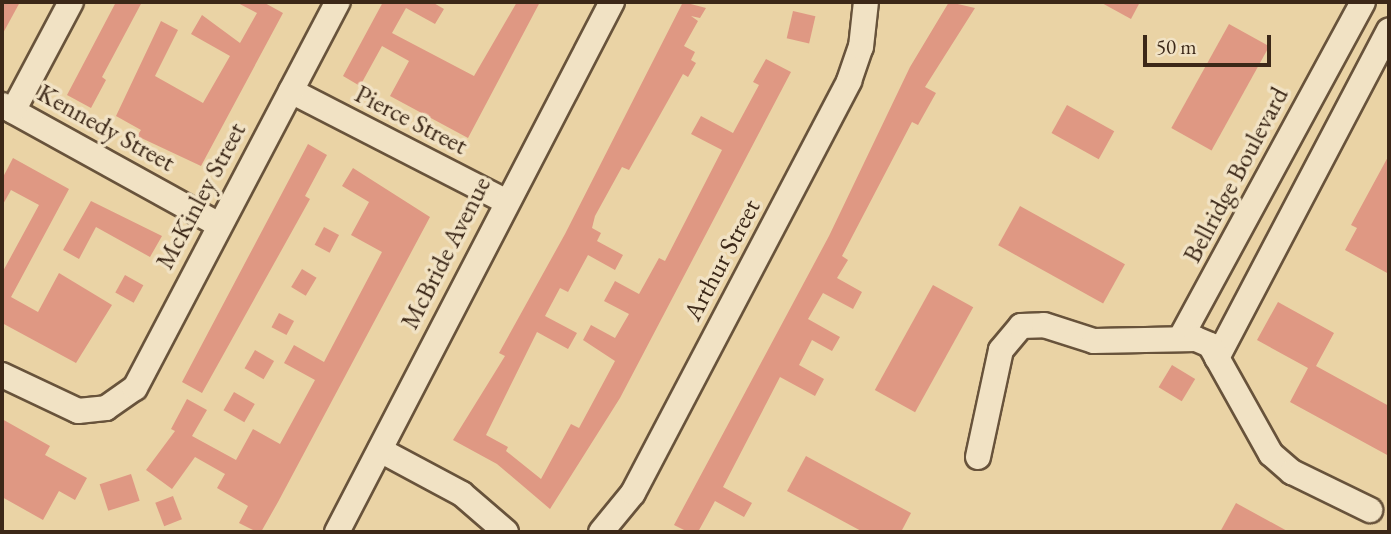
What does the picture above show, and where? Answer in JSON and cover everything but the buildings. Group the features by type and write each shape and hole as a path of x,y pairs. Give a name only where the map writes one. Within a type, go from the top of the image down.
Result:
{"street":[{"path":"8,108 71,2"},
{"name":"McKinley Street","path":"2,375 66,408 106,408 135,388 218,224 338,2"},
{"name":"McBride Avenue","path":"337,532 505,201 612,2"},
{"name":"Arthur Street","path":"601,532 633,494 849,81 861,47 866,2"},
{"name":"Bellridge Boulevard","path":"1188,339 1363,2"},
{"path":"1217,358 1389,30"},
{"name":"Pierce Street","path":"291,91 505,201"},
{"name":"Kennedy Street","path":"8,108 218,224"},
{"path":"978,457 1001,350 1021,326 1044,325 1094,341 1188,339 1210,345 1271,454 1292,472 1370,510"},
{"path":"380,450 462,494 506,532"}]}
